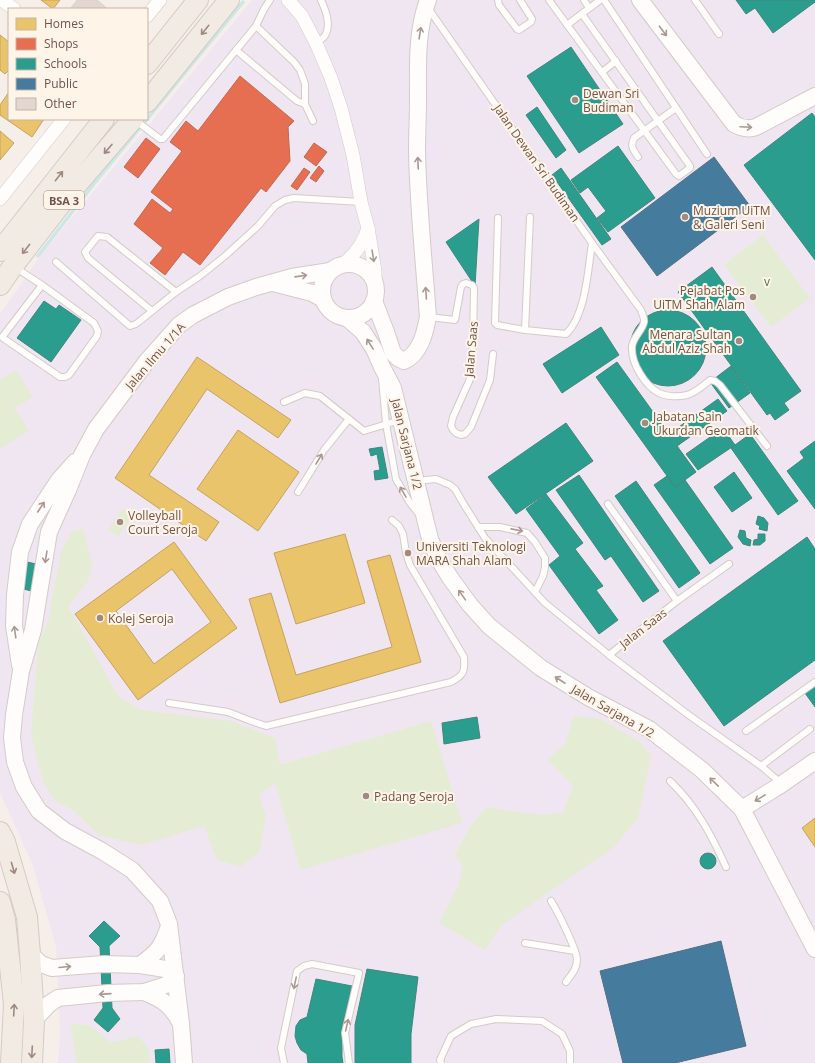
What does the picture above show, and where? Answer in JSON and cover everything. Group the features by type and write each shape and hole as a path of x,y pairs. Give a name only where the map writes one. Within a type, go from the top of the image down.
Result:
{"main road":[{"path":"148,63 198,0"},
{"path":"148,101 229,0"},
{"name":"BSA 3","path":"0,251 103,120"},
{"name":"BSA 3","path":"0,285 67,196 139,123"},
{"path":"0,832 5,842 27,917 34,1020 32,1063"},
{"path":"0,902 5,920 14,1004 11,1063"}],"street":[{"path":"2,0 13,8"},
{"path":"148,15 160,0"},
{"path":"288,0 302,16 316,43 331,78 341,108 368,228 375,271 376,296 368,310 363,314 353,318 342,317 332,312 323,299 322,293 324,281 337,268 354,255 362,245 368,228"},
{"path":"640,0 734,124 739,127 756,127 815,96"},
{"path":"374,301 393,353 404,361 410,358 420,345 427,325 428,317 417,151 418,60 420,33 427,2"},
{"path":"0,199 63,120"},
{"path":"273,283 292,277 350,264 357,265 369,272 375,284"},
{"name":"Jalan Ilmu 1/1A","path":"82,455 96,428 148,361 179,325 193,315 228,296 273,283 312,293 323,299"},
{"name":"Jalan Sarjana 1/2","path":"347,318 363,332 374,349 393,388 430,540 438,558 470,605 489,626 548,672 588,698 649,729 702,770 742,809 815,949"},
{"path":"82,455 49,532 33,630 21,670 14,714 12,738 15,762 24,787 39,811 65,831 102,851 132,870 160,900 169,924 176,976 184,1063"},
{"path":"21,670 14,626 15,595 20,552 30,524 59,480 82,455"},
{"path":"742,809 815,761"},
{"path":"140,965 155,954 165,937 169,924"},
{"path":"30,954 41,964 52,968 104,964 140,965 165,969 176,976"},
{"path":"34,1020 49,1004 58,998 107,993 144,992 169,984 176,976"},
{"path":"144,992 156,996 166,1003 175,1012 181,1024"}],"lane":[{"path":"139,123 160,139 163,139 256,26 270,0"},
{"path":"316,43 324,37 328,21 327,14 321,0"},
{"path":"498,0 499,5 519,30 531,22 532,19 520,0"},
{"path":"549,0 676,174 679,176 690,168 690,166 582,14"},
{"path":"584,0 589,8"},
{"path":"568,25 600,0"},
{"path":"604,0 707,154"},
{"path":"695,0 719,34"},
{"name":"Jalan Dewan Sri Budiman","path":"427,2 592,243 641,310 644,323 632,346 634,362 639,373 649,385 660,394 673,396 688,395 699,389 710,380 715,381 720,385 767,446"},
{"path":"256,26 294,62 300,70 305,84 305,104 313,122"},
{"path":"236,50 297,101 305,104"},
{"path":"602,72 616,61"},
{"path":"638,157 632,148 631,143 634,138 676,108"},
{"path":"56,262 130,326 136,324 176,292 226,256 258,226 276,206 285,200 294,198 361,202"},
{"path":"525,330 530,217"},
{"path":"498,218 495,323 497,324 525,330 566,334 570,331 578,315 585,291 592,243"},
{"path":"152,312 88,258 85,252 98,236 107,237 176,292"},
{"path":"13,266 42,285 94,323 98,330 97,336 69,375 65,378 60,377 4,339 3,336 42,285"},
{"name":"Jalan Saas","path":"428,317 456,320 461,287 463,284 469,283 472,285 474,288 473,352 470,379 453,417 451,426 456,433 465,434 471,427 490,380 493,354"},
{"name":"Jalan Sarjana 1/2","path":"382,367 386,424 396,479 410,503 426,523"},
{"path":"284,402 305,393 320,396 364,431 401,420"},
{"path":"298,492 324,450 349,419"},
{"path":"416,481 436,479 450,485 455,489 485,538 545,604 609,655 690,716 761,766 782,784"},
{"path":"608,504 677,601"},
{"path":"169,703 228,712 266,726 451,682 460,677 464,669 464,657 410,565 403,534 399,526 392,520"},
{"path":"478,527 500,527 527,532 545,558 545,567 535,592"},
{"name":"Jalan Saas","path":"609,655 677,601 730,564"},
{"path":"746,731 815,682"},
{"path":"761,766 810,730"},
{"path":"670,781 682,792 703,821 726,867"},
{"path":"551,900 577,960 575,971 566,982"},
{"path":"526,943 574,951"},
{"path":"284,1063 281,1048 297,971 304,966 312,964 359,973 345,1033 349,1063"},
{"path":"441,1063 440,1060 451,1036 471,1024 496,1019 542,1021 562,1034 570,1051 570,1063"}],"shaded area":[{"name":"Universiti Teknologi MARA Shah Alam","path":"252,0 815,0 815,1063 58,1063 60,1033 56,947 32,863 0,793 0,314 41,255"}],"green space":[{"name":"v","path":"763,235 810,298 771,327 724,265"},
{"path":"16,370 33,397 15,408 29,431 0,449 0,380"},
{"name":"Volleyball Court Seroja","path":"123,508 133,515 118,537 108,530"},
{"path":"83,529 92,563 88,581 68,606 118,696 141,710 231,721 275,738 280,765 431,721 462,823 301,870 275,783 259,795 266,816 259,853 240,867 217,860 204,826 141,845 99,835 73,810 55,801 43,782 31,735 38,645 48,622 61,551 72,531"},
{"path":"574,716 601,719 641,743 651,756 638,818 614,847 502,925 485,950 439,923 458,886 463,866 455,855 471,825 487,807 542,815 563,813 573,786 548,760 565,744"},
{"path":"71,1024 89,1025 110,1042 138,1036 148,1048 150,1063 76,1063"}],"building: Homes":[{"path":"41,0 60,0 54,8"},
{"path":"0,35 8,41 8,71 5,74 0,70"},
{"path":"8,93 8,120 43,120 32,137 0,115 0,105"},
{"path":"0,131 14,143 0,160"},
{"path":"197,357 291,420 278,438 207,389 149,475 219,522 206,541 115,478"},
{"path":"238,430 299,472 258,531 197,489"},
{"path":"345,534 365,603 296,624 274,553"},
{"name":"Kolej Seroja","path":"174,542 237,628 138,700 75,614","holes":["172,569 211,622 154,664 116,611"]},
{"path":"390,555 421,662 280,703 249,599 271,593 296,675 392,647 367,561"},
{"path":"815,818 815,847 802,828"}],"building: Shops":[{"path":"240,76 294,121 288,127 290,161 266,192 261,188 200,265 183,252 165,275 150,263 163,248 134,224 152,199 170,213 173,209 151,192 182,151 170,142 186,121 198,131"},
{"path":"146,138 160,149 138,178 124,167"},
{"path":"314,143 327,152 316,166 304,157"},
{"path":"319,166 324,171 316,182 310,178"},
{"path":"304,168 310,172 297,190 291,186"}],"building: Schools":[{"path":"736,0 815,0 815,2 773,33 755,8 746,14"},
{"name":"Dewan Sri Budiman","path":"571,47 623,124 579,153 527,76"},
{"path":"537,107 566,150 556,158 526,115"},
{"path":"812,113 815,117 815,260 744,165"},
{"path":"618,146 655,198 608,232 597,218 606,211 588,187 580,193 571,180"},
{"path":"561,168 611,239 602,245 552,175"},
{"path":"479,219 475,286 446,242"},
{"name":"Menara Sultan Abdul Aziz Shah","path":"712,267 801,391 784,403 789,410 775,420 770,413 767,415 678,292"},
{"path":"44,301 56,309 59,305 81,320 51,362 17,338"},
{"path":"668,310 682,313 695,321 703,334 706,348 703,362 695,375 682,383 668,386 654,383 641,375 633,362 630,348 633,334 641,321 654,313"},
{"path":"601,327 619,355 562,393 543,364"},
{"name":"Jabatan Sain Ukurdan Geomatik","path":"617,362 669,434 718,399 727,411 677,446 696,472 675,487 596,377"},
{"path":"731,366 750,393 729,408 710,382"},
{"path":"566,423 593,461 516,514 488,477"},
{"path":"723,428 735,445 698,470 686,454"},
{"path":"750,434 798,501 778,515 731,448"},
{"path":"815,441 815,509 787,471 804,458 800,452"},
{"path":"382,447 388,478 375,480 374,471 380,470 377,454 371,456 369,449"},
{"path":"734,472 752,498 732,512 714,487"},
{"path":"579,475 659,591 643,602 611,556 605,560 556,490"},
{"path":"667,476 675,487 685,480 733,548 710,564 654,485"},
{"path":"636,481 700,573 679,588 615,496"},
{"path":"546,494 583,543 575,549 603,586 596,590 618,620 599,634 549,565 560,556 526,509"},
{"path":"758,516 764,518 768,523 767,531 759,529 760,526 756,524"},
{"path":"740,530 745,531 746,538 751,540 750,546 743,544 738,537"},
{"path":"758,534 765,534 765,541 760,545 753,545 754,540 758,539"},
{"path":"807,537 815,549 815,660 724,726 663,641"},
{"path":"27,562 41,565 35,592 20,588"},
{"path":"815,686 815,707 805,693"},
{"path":"477,717 480,738 444,744 442,723"},
{"path":"705,853 711,853 716,858 714,867 711,869 705,869 700,864 700,858"},
{"path":"104,921 120,936 109,946 112,1008 120,1019 108,1032 94,1020 103,1008 100,947 89,936"},
{"path":"367,969 418,977 411,1034 411,1063 355,1063 355,1025"},
{"path":"316,979 352,986 342,1028 343,1063 308,1063 307,1054 301,1050 297,1043 295,1036 296,1026 300,1020 307,1017"},
{"path":"169,1049 170,1063 156,1063 155,1050"}],"building: Public":[{"path":"714,157 750,206 657,276 621,227"},
{"path":"721,941 746,1046 675,1063 623,1063 600,971"}],"building: Other":[{"path":"77,0 97,0 107,8 71,8"}],"waterway":[{"path":"148,118 243,2"},
{"path":"38,256 146,120"}],"place":[{"name":"Dewan Sri Budiman","path":"575,100"},
{"name":"Muzium UiTM & Galeri Seni","path":"685,217"},
{"name":"Pejabat Pos UiTM Shah Alam","path":"753,297"},
{"name":"Menara Sultan Abdul Aziz Shah","path":"739,341"},
{"name":"Jabatan Sain Ukurdan Geomatik","path":"645,423"},
{"name":"Volleyball Court Seroja","path":"120,522"},
{"name":"Universiti Teknologi MARA Shah Alam","path":"408,553"},
{"name":"Kolej Seroja","path":"100,618"},
{"name":"Padang Seroja","path":"366,796"}]}
